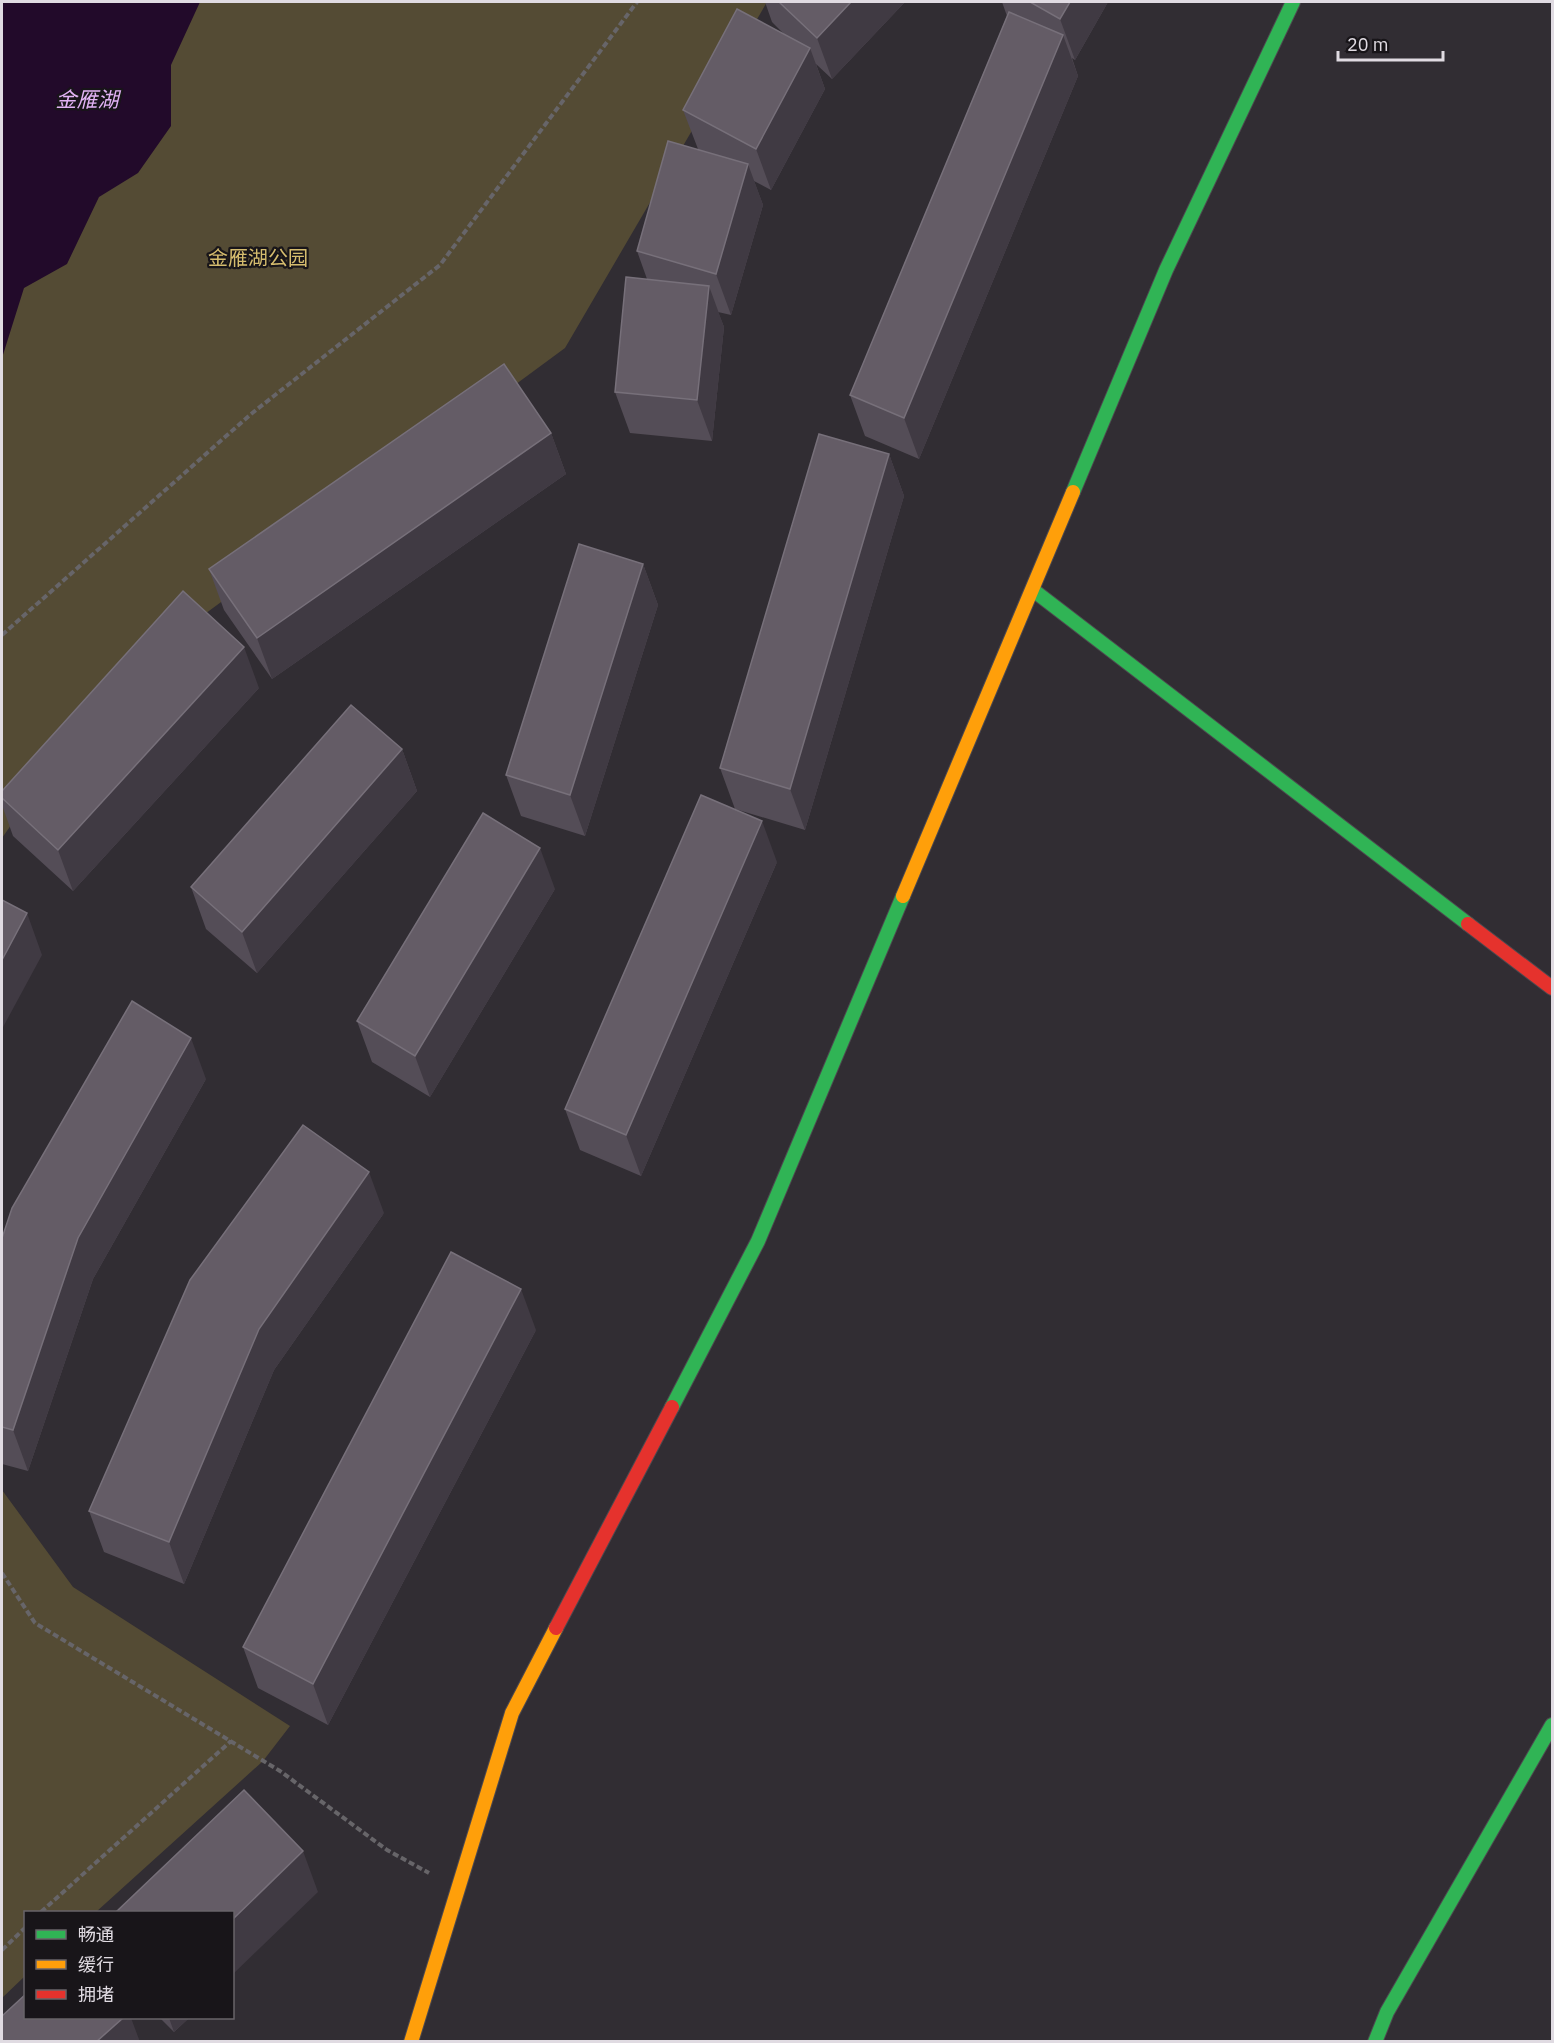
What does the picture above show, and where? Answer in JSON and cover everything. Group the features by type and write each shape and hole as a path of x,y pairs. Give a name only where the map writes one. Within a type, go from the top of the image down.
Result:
{"street":[{"path":"411,2042 512,1713 758,1241 1166,270 1293,2"},
{"path":"1033,590 1552,988"},
{"path":"1375,2042 1386,2012 1552,1725"}],"path":[{"path":"2,635 251,414 440,265 637,2"},
{"path":"2,1573 35,1623 280,1771 387,1850 436,1877"},
{"path":"42,1911 231,1741"},
{"path":"2,1950 24,1929"}],"green space":[{"name":"金雁湖公园","path":"2,2 767,2 565,348 110,684 2,838"},
{"path":"2,1490 73,1587 290,1726 263,1761 97,1911 24,1911 24,1977 2,1998"}],"water":[{"name":"金雁湖","path":"2,2 200,2 171,65 171,126 138,173 99,197 67,264 24,288 2,358"}],"building":[{"path":"779,2 851,2 817,38"},
{"path":"1030,2 1070,2 1060,19"},
{"path":"737,9 810,48 756,149 683,110"},
{"path":"1009,12 1063,35 904,418 850,395"},
{"path":"668,141 748,164 716,274 637,251"},
{"path":"626,277 709,286 697,400 615,392"},
{"path":"504,364 551,433 257,638 209,569"},
{"path":"819,434 889,454 790,789 720,768"},
{"path":"579,544 643,564 570,795 506,775"},
{"path":"183,591 244,647 58,850 2,798 2,791"},
{"path":"351,705 402,749 242,932 191,887"},
{"path":"701,795 762,821 626,1135 565,1109"},
{"path":"483,813 540,848 415,1056 357,1021"},
{"path":"2,900 27,913 2,960"},
{"path":"132,1001 191,1038 78,1238 13,1430 2,1427 2,1238 12,1208"},
{"path":"303,1125 369,1172 259,1329 169,1542 89,1511 190,1280"},
{"path":"451,1252 521,1289 313,1684 243,1647"},
{"path":"244,1790 303,1851 234,1918 234,1911 117,1911"},
{"path":"24,1996 24,2019 122,2019 96,2042 2,2042 2,2016"}],"traffic: fast":[{"path":"1073,492 1166,270 1293,2"},
{"path":"1033,590 1468,924"},
{"path":"672,1407 758,1241 903,896"},
{"path":"1375,2042 1387,2012 1552,1725"}],"traffic: slow":[{"path":"903,896 1073,492"},
{"path":"411,2042 512,1713 556,1628"}],"traffic: jam":[{"path":"1468,924 1552,988"},
{"path":"556,1628 672,1407"}]}
